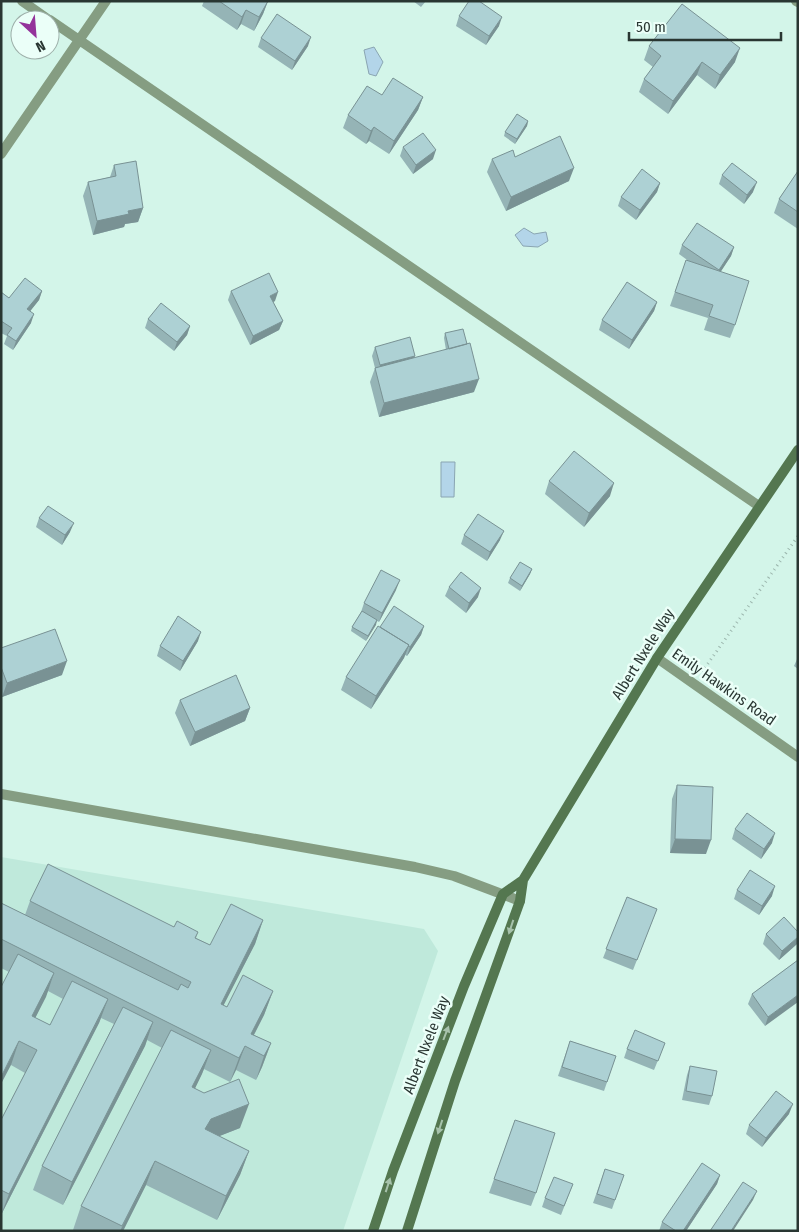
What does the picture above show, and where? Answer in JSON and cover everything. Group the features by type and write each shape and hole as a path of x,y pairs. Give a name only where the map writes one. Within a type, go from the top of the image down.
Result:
{"main road":[{"name":"Albert Nxele Way","path":"407,1231 455,1080 520,900 523,880 657,658 798,450"},
{"name":"Albert Nxele Way","path":"373,1231 392,1171 460,994 503,894 523,880"}],"street":[{"path":"22,1 35,10"},
{"path":"1,154 106,1"},
{"path":"60,27 759,506"},
{"name":"Emily Hawkins Road","path":"657,658 798,757"},
{"path":"1,794 415,867 454,876 520,900"}],"path":[{"path":"694,684 798,536"}],"shaded area":[{"path":"1,857 424,929 438,951 343,1231 1,1231"}],"water":[{"path":"374,47 383,62 376,76 369,74 364,50"},
{"path":"524,228 534,234 546,232 548,241 538,247 523,246 515,235"},
{"path":"441,462 455,462 454,497 441,497"}],"building":[{"path":"219,1 268,1 259,17 246,10 242,17"},
{"path":"469,1 479,1 502,17 489,36 459,16"},
{"path":"682,4 740,48 720,75 702,62 673,101 644,79 661,56 649,46"},
{"path":"277,14 311,37 295,61 261,38"},
{"path":"393,78 423,97 394,141 374,127 371,131 348,115 367,86 382,95"},
{"path":"517,114 528,121 517,139 505,132"},
{"path":"423,133 436,150 416,165 403,147"},
{"path":"560,136 574,168 511,197 492,159 513,150 515,157"},
{"path":"136,161 143,208 128,211 129,214 97,221 88,182 116,176 114,165"},
{"path":"732,163 757,182 747,195 722,175"},
{"path":"642,169 660,183 640,210 621,197"},
{"path":"798,171 798,212 779,199"},
{"path":"697,223 734,247 719,270 682,245"},
{"path":"686,260 749,281 735,325 709,316 713,305 675,292"},
{"path":"269,273 278,292 270,296 283,321 253,336 231,291"},
{"path":"25,278 42,291 27,309 34,314 16,341 7,335 12,328 1,321 1,292 9,298"},
{"path":"627,282 657,302 632,340 602,320"},
{"path":"161,303 190,326 177,342 148,319"},
{"path":"463,329 467,344 449,349 445,333"},
{"path":"410,337 415,356 380,365 375,347"},
{"path":"470,343 479,379 384,403 375,368"},
{"path":"574,451 614,483 589,513 549,481"},
{"path":"48,506 74,523 65,535 39,518"},
{"path":"478,514 504,531 490,552 464,535"},
{"path":"520,562 532,569 522,586 510,578"},
{"path":"381,570 400,580 382,613 364,603"},
{"path":"461,572 481,588 469,603 449,587"},
{"path":"394,606 424,626 410,647 380,627"},
{"path":"362,611 377,620 368,636 352,627"},
{"path":"178,616 201,632 183,661 160,646"},
{"path":"378,626 409,645 376,696 346,677"},
{"path":"55,629 67,661 7,683 1,667 1,648"},
{"path":"236,675 250,708 195,732 180,700"},
{"path":"677,785 713,787 711,840 675,839"},
{"path":"747,813 775,833 764,849 735,829"},
{"path":"48,864 174,927 177,921 198,932 195,938 210,945 231,904 263,920 221,1004 227,1007 243,975 273,991 251,1034 271,1043 264,1056 245,1046 239,1058 1,939 1,903 178,990 181,984 188,988 191,982 30,901"},
{"path":"750,870 775,886 762,906 737,890"},
{"path":"627,897 657,909 637,960 606,949"},
{"path":"784,917 798,932 798,937 782,951 766,934"},
{"path":"18,954 54,973 32,1016 50,1025 72,981 108,999 9,1194 1,1190 1,1120 37,1050 19,1041 1,1077 1,987"},
{"path":"798,960 798,995 768,1017 752,994"},
{"path":"123,1007 153,1022 72,1182 42,1166"},
{"path":"171,1030 211,1050 192,1087 204,1093 239,1079 249,1104 211,1119 205,1129 249,1151 226,1196 155,1161 122,1226 81,1206"},
{"path":"635,1030 665,1043 658,1061 627,1049"},
{"path":"570,1041 616,1056 607,1082 562,1067"},
{"path":"690,1066 717,1071 712,1096 686,1091"},
{"path":"776,1091 793,1104 766,1138 749,1125"},
{"path":"515,1120 555,1133 536,1193 494,1179"},
{"path":"702,1163 720,1175 683,1231 676,1231 662,1222"},
{"path":"605,1169 624,1175 615,1200 597,1194"},
{"path":"554,1177 573,1184 564,1206 545,1198"},
{"path":"743,1182 757,1191 731,1231 710,1231"}]}
